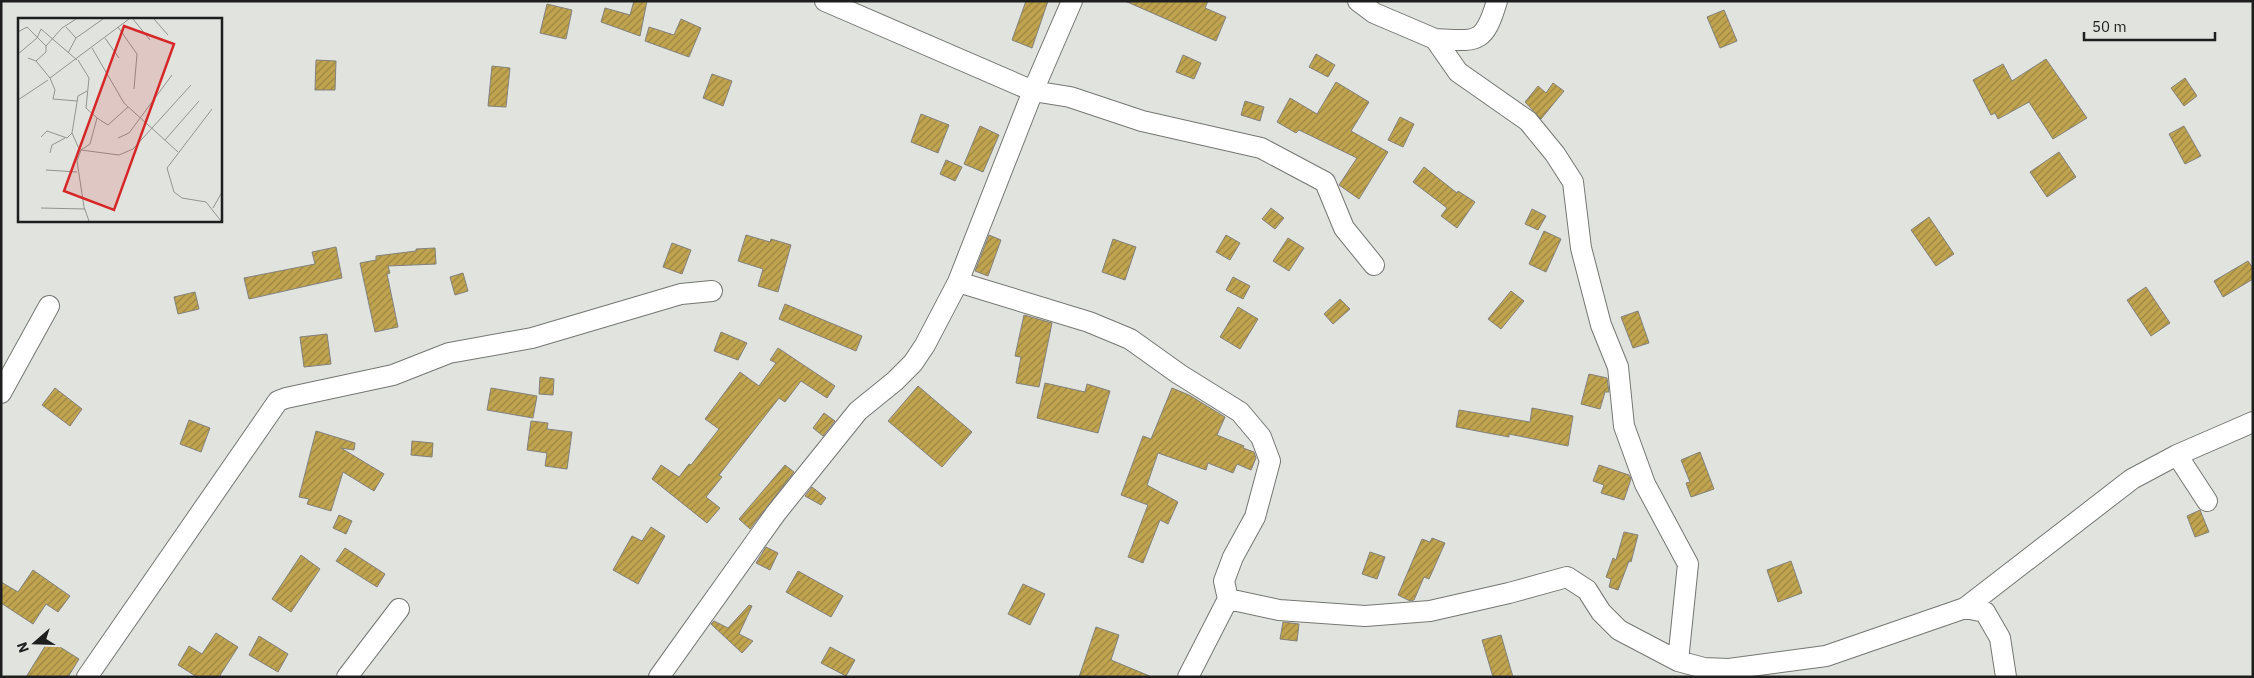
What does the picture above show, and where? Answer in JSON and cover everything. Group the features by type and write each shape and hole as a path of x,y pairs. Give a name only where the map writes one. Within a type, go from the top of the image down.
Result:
{"street":[{"path":"825,1 1033,91 1070,97 1142,121 1261,148 1325,182 1344,228 1374,265"},
{"path":"659,677 776,512 858,411 895,381 913,363 958,282 1033,91 1072,1"},
{"path":"1358,1 1374,13 1435,39 1464,40 1480,36 1488,28 1497,1"},
{"path":"1435,39 1458,72 1528,121 1555,154 1573,182 1581,248 1601,325 1618,367 1624,426 1645,484 1688,564 1678,661"},
{"path":"958,282 1089,322 1130,339 1178,374 1240,412 1261,437 1270,461 1255,517 1233,557 1224,581 1228,599 1188,677"},
{"path":"87,677 278,401 393,376 450,353 532,338 681,294 712,291"},
{"path":"1,393 48,306"},
{"path":"1228,599 1279,610 1364,616 1430,611 1509,593 1567,577 1587,590 1601,612 1619,630 1700,673 1826,656 1965,608 2132,479 2177,455 2253,422"},
{"path":"2177,455 2206,500"},
{"path":"1965,608 1985,612 2000,638 2006,677"},
{"path":"347,677 399,609"}],"building":[{"path":"634,1 647,1 640,36 601,22 605,8 630,15"},
{"path":"1026,1 1048,1 1032,48 1012,40"},
{"path":"1125,1 1208,1 1205,8 1226,17 1216,41"},
{"path":"547,4 572,10 566,39 540,33"},
{"path":"1724,10 1737,41 1720,48 1707,17"},
{"path":"681,19 701,28 689,57 645,41 649,27 674,35"},
{"path":"1316,54 1335,65 1328,77 1309,67"},
{"path":"1183,55 1201,63 1194,79 1176,72"},
{"path":"2046,59 2087,118 2053,139 2029,102 1998,119 1995,113 1991,115 1973,80 2003,64 2012,81"},
{"path":"316,60 336,61 335,90 315,90"},
{"path":"492,66 510,68 506,107 488,106"},
{"path":"712,74 732,81 723,106 703,98"},
{"path":"2185,78 2197,96 2184,106 2171,88"},
{"path":"1336,82 1369,102 1351,131 1388,152 1359,199 1339,185 1357,158 1299,130 1296,133 1277,122 1290,98 1317,114"},
{"path":"1553,83 1564,91 1541,119 1525,102 1538,86 1546,93"},
{"path":"1245,101 1264,107 1260,121 1241,115"},
{"path":"921,114 949,125 938,153 911,142"},
{"path":"1400,117 1414,124 1403,147 1388,140"},
{"path":"980,126 999,135 983,172 964,164"},
{"path":"2184,126 2201,156 2185,164 2169,134"},
{"path":"2059,152 2076,177 2047,197 2030,172"},
{"path":"946,160 962,167 955,181 940,174"},
{"path":"1424,167 1457,193 1458,191 1475,202 1457,228 1441,216 1447,208 1413,182"},
{"path":"1271,208 1284,218 1275,229 1262,219"},
{"path":"1532,209 1546,216 1538,230 1525,224"},
{"path":"1929,217 1954,254 1936,266 1911,230"},
{"path":"1544,231 1561,239 1546,272 1529,264"},
{"path":"746,235 770,242 771,239 791,245 778,292 758,286 763,269 738,261"},
{"path":"989,235 1001,240 988,276 975,271"},
{"path":"1226,235 1240,243 1230,260 1216,252"},
{"path":"1288,238 1304,248 1289,271 1273,261"},
{"path":"1113,239 1136,247 1125,280 1102,272"},
{"path":"672,243 691,250 682,274 663,267"},
{"path":"336,247 342,278 249,299 244,278 315,264 312,252"},
{"path":"435,248 436,264 388,266 390,273 387,274 398,327 375,332 360,263 376,260 376,256 416,251 416,249"},
{"path":"2248,261 2253,268 2253,279 2223,297 2214,281"},
{"path":"463,273 468,291 455,295 450,277"},
{"path":"1233,277 1250,286 1243,299 1226,290"},
{"path":"2146,287 2170,323 2151,336 2127,300"},
{"path":"1511,291 1524,301 1501,329 1488,319"},
{"path":"195,292 199,309 178,314 174,297"},
{"path":"1340,299 1350,309 1333,324 1324,314"},
{"path":"785,304 862,336 856,351 779,319"},
{"path":"1238,307 1258,319 1240,349 1220,337"},
{"path":"1638,311 1649,343 1633,348 1621,317"},
{"path":"1024,315 1052,323 1039,387 1016,383 1021,357 1015,356"},
{"path":"721,332 747,343 738,360 714,351"},
{"path":"327,334 331,364 304,367 300,337"},
{"path":"778,348 835,386 827,398 801,381 785,402 779,398 719,475 722,477 706,497 720,508 707,523 652,479 661,465 679,477 689,464 691,465 719,429 705,419 740,372 759,386 776,363 770,360"},
{"path":"1589,374 1607,378 1609,392 1605,392 1600,409 1581,404"},
{"path":"540,377 554,379 553,395 539,394"},
{"path":"1045,383 1085,392 1087,384 1110,391 1098,433 1037,418"},
{"path":"918,386 972,432 942,467 888,421"},
{"path":"55,388 82,409 70,426 42,405"},
{"path":"491,388 537,396 533,418 487,410"},
{"path":"1172,388 1189,395 1225,417 1217,435 1244,446 1243,448 1254,452 1256,458 1251,470 1237,464 1233,473 1208,463 1206,470 1158,453 1147,485 1178,502 1168,524 1160,520 1143,563 1128,557 1148,505 1121,495 1143,436 1151,439"},
{"path":"1532,408 1573,416 1568,446 1509,434 1509,437 1456,427 1459,410 1530,422"},
{"path":"824,413 835,421 823,436 813,428"},
{"path":"189,420 210,428 201,452 180,444"},
{"path":"531,421 548,423 547,429 572,432 567,469 545,466 547,453 527,450"},
{"path":"316,431 355,443 354,450 341,448 384,474 374,491 343,472 331,511 307,504 309,499 299,497"},
{"path":"412,441 433,443 432,457 411,455"},
{"path":"1700,452 1714,489 1691,497 1686,483 1690,482 1681,460"},
{"path":"785,465 794,472 750,529 739,519"},
{"path":"1599,465 1629,475 1631,479 1624,500 1601,493 1604,485 1593,481"},
{"path":"812,487 826,498 821,505 805,496"},
{"path":"2200,510 2209,532 2195,537 2187,516"},
{"path":"339,515 352,521 346,534 333,528"},
{"path":"651,527 665,536 638,584 613,570 632,536 642,541"},
{"path":"1624,532 1638,535 1631,562 1629,561 1618,590 1609,587 1611,579 1606,577 1613,558 1616,560"},
{"path":"1432,538 1445,543 1429,579 1424,577 1414,600 1410,601 1398,595 1422,539 1430,542"},
{"path":"766,547 778,553 770,570 756,563"},
{"path":"345,548 385,574 377,587 336,561"},
{"path":"1370,552 1385,557 1377,579 1362,574"},
{"path":"301,555 320,569 291,612 272,599"},
{"path":"1791,561 1802,593 1778,602 1767,570"},
{"path":"33,570 70,596 58,612 46,604 33,624 1,603 1,582 18,592"},
{"path":"798,571 843,596 831,617 786,592"},
{"path":"1023,584 1045,594 1030,625 1008,614"},
{"path":"749,605 752,606 739,634 753,641 742,653 711,624 714,621 728,628"},
{"path":"1283,622 1299,624 1297,641 1280,639"},
{"path":"1096,627 1119,635 1111,660 1152,677 1079,677"},
{"path":"216,633 238,647 219,677 197,677 178,665 189,646 202,654"},
{"path":"1501,635 1513,677 1493,677 1482,640"},
{"path":"259,636 288,654 278,672 249,655"},
{"path":"49,640 79,659 68,677 26,677"},
{"path":"830,647 855,660 846,676 821,663"}]}
